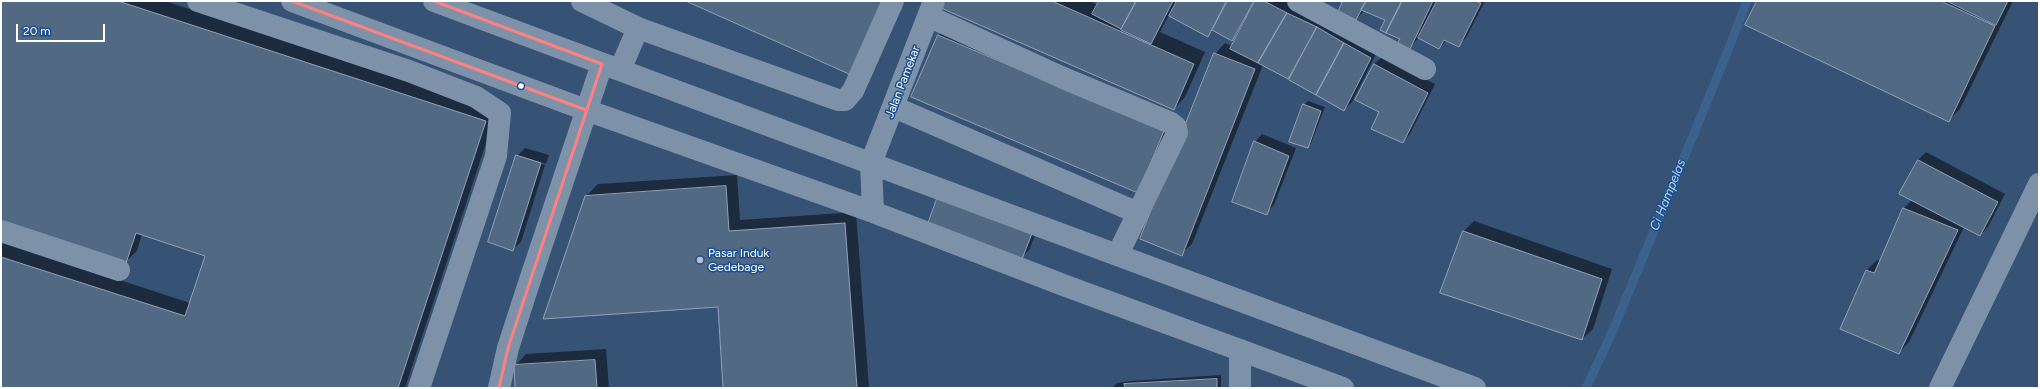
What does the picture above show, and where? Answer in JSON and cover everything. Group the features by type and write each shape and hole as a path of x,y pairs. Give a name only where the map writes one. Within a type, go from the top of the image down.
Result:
{"street":[{"path":"198,1 409,71 476,98 500,113 496,156 418,388"},
{"path":"434,1 1118,254 1475,388"},
{"path":"582,1 638,28 838,100 845,100 853,91 894,1"},
{"path":"1298,1 1425,69"},
{"path":"300,2 586,110 873,212 1066,286 1343,388"},
{"path":"931,9 1061,77 1171,123 1176,127 1177,132 1118,254"},
{"name":"Jalan Pamekar","path":"871,163 931,9"},
{"path":"499,388 508,348 586,110 611,67 638,28"},
{"path":"894,107 1138,213"},
{"path":"871,163 873,212"},
{"path":"1940,388 2039,184"},
{"path":"1,230 119,270"},
{"path":"1240,350 1240,388"}],"building":[{"path":"1,1 118,1 486,121 398,388 1,388 1,257 185,316 205,256 136,233 126,263 1,223"},
{"path":"686,1 883,1 850,74"},
{"path":"944,1 1052,1 1194,64 1174,110 941,8"},
{"path":"1099,1 1136,1 1121,29 1092,14"},
{"path":"1137,1 1173,1 1151,44 1121,30"},
{"path":"1177,1 1227,1 1208,37 1169,16"},
{"path":"1227,1 1254,1 1232,41 1212,30"},
{"path":"1255,1 1264,1 1287,13 1258,63 1230,49"},
{"path":"1339,1 1366,1 1356,20 1338,11 1342,3"},
{"path":"1366,1 1402,1 1386,33 1380,30 1385,20 1361,10"},
{"path":"1402,1 1433,1 1409,51 1397,44 1400,39 1386,33"},
{"path":"1437,1 1476,1 1481,3 1459,47 1444,40 1439,49 1418,38"},
{"path":"1757,1 1941,1 1995,26 1949,122 1745,25"},
{"path":"1947,1 2008,1 1996,25"},
{"path":"1287,13 1317,27 1288,79 1258,63"},
{"path":"1317,27 1344,43 1316,95 1289,80"},
{"path":"938,35 1164,131 1138,193 911,97"},
{"path":"1344,43 1371,58 1344,111 1316,95"},
{"path":"1214,53 1255,69 1182,256 1140,239"},
{"path":"1374,64 1428,93 1403,143 1371,129 1379,112 1355,100"},
{"path":"1303,104 1321,111 1308,148 1289,142"},
{"path":"1254,141 1289,156 1267,215 1232,202"},
{"path":"516,155 541,163 513,251 488,242"},
{"path":"1918,160 1998,202 1980,236 1899,194"},
{"path":"726,186 729,231 845,223 857,388 723,388 718,307 543,319 585,196"},
{"path":"938,196 1033,231 1022,259 928,224"},
{"path":"1903,208 1958,230 1899,354 1840,329 1866,270 1874,273"},
{"path":"1463,231 1602,279 1582,340 1440,293"},
{"path":"595,360 597,388 515,388 514,365"},
{"path":"1217,379 1217,388 1125,388 1124,384"}],"waterway":[{"name":"Ci Hampelas","path":"1586,388 1611,335 1747,1"}],"transit line":[{"path":"292,1 586,110"},
{"path":"434,1 602,64 508,348 499,388"}],"place":[{"name":"Pasar Induk Gedebage","path":"700,260"}]}
